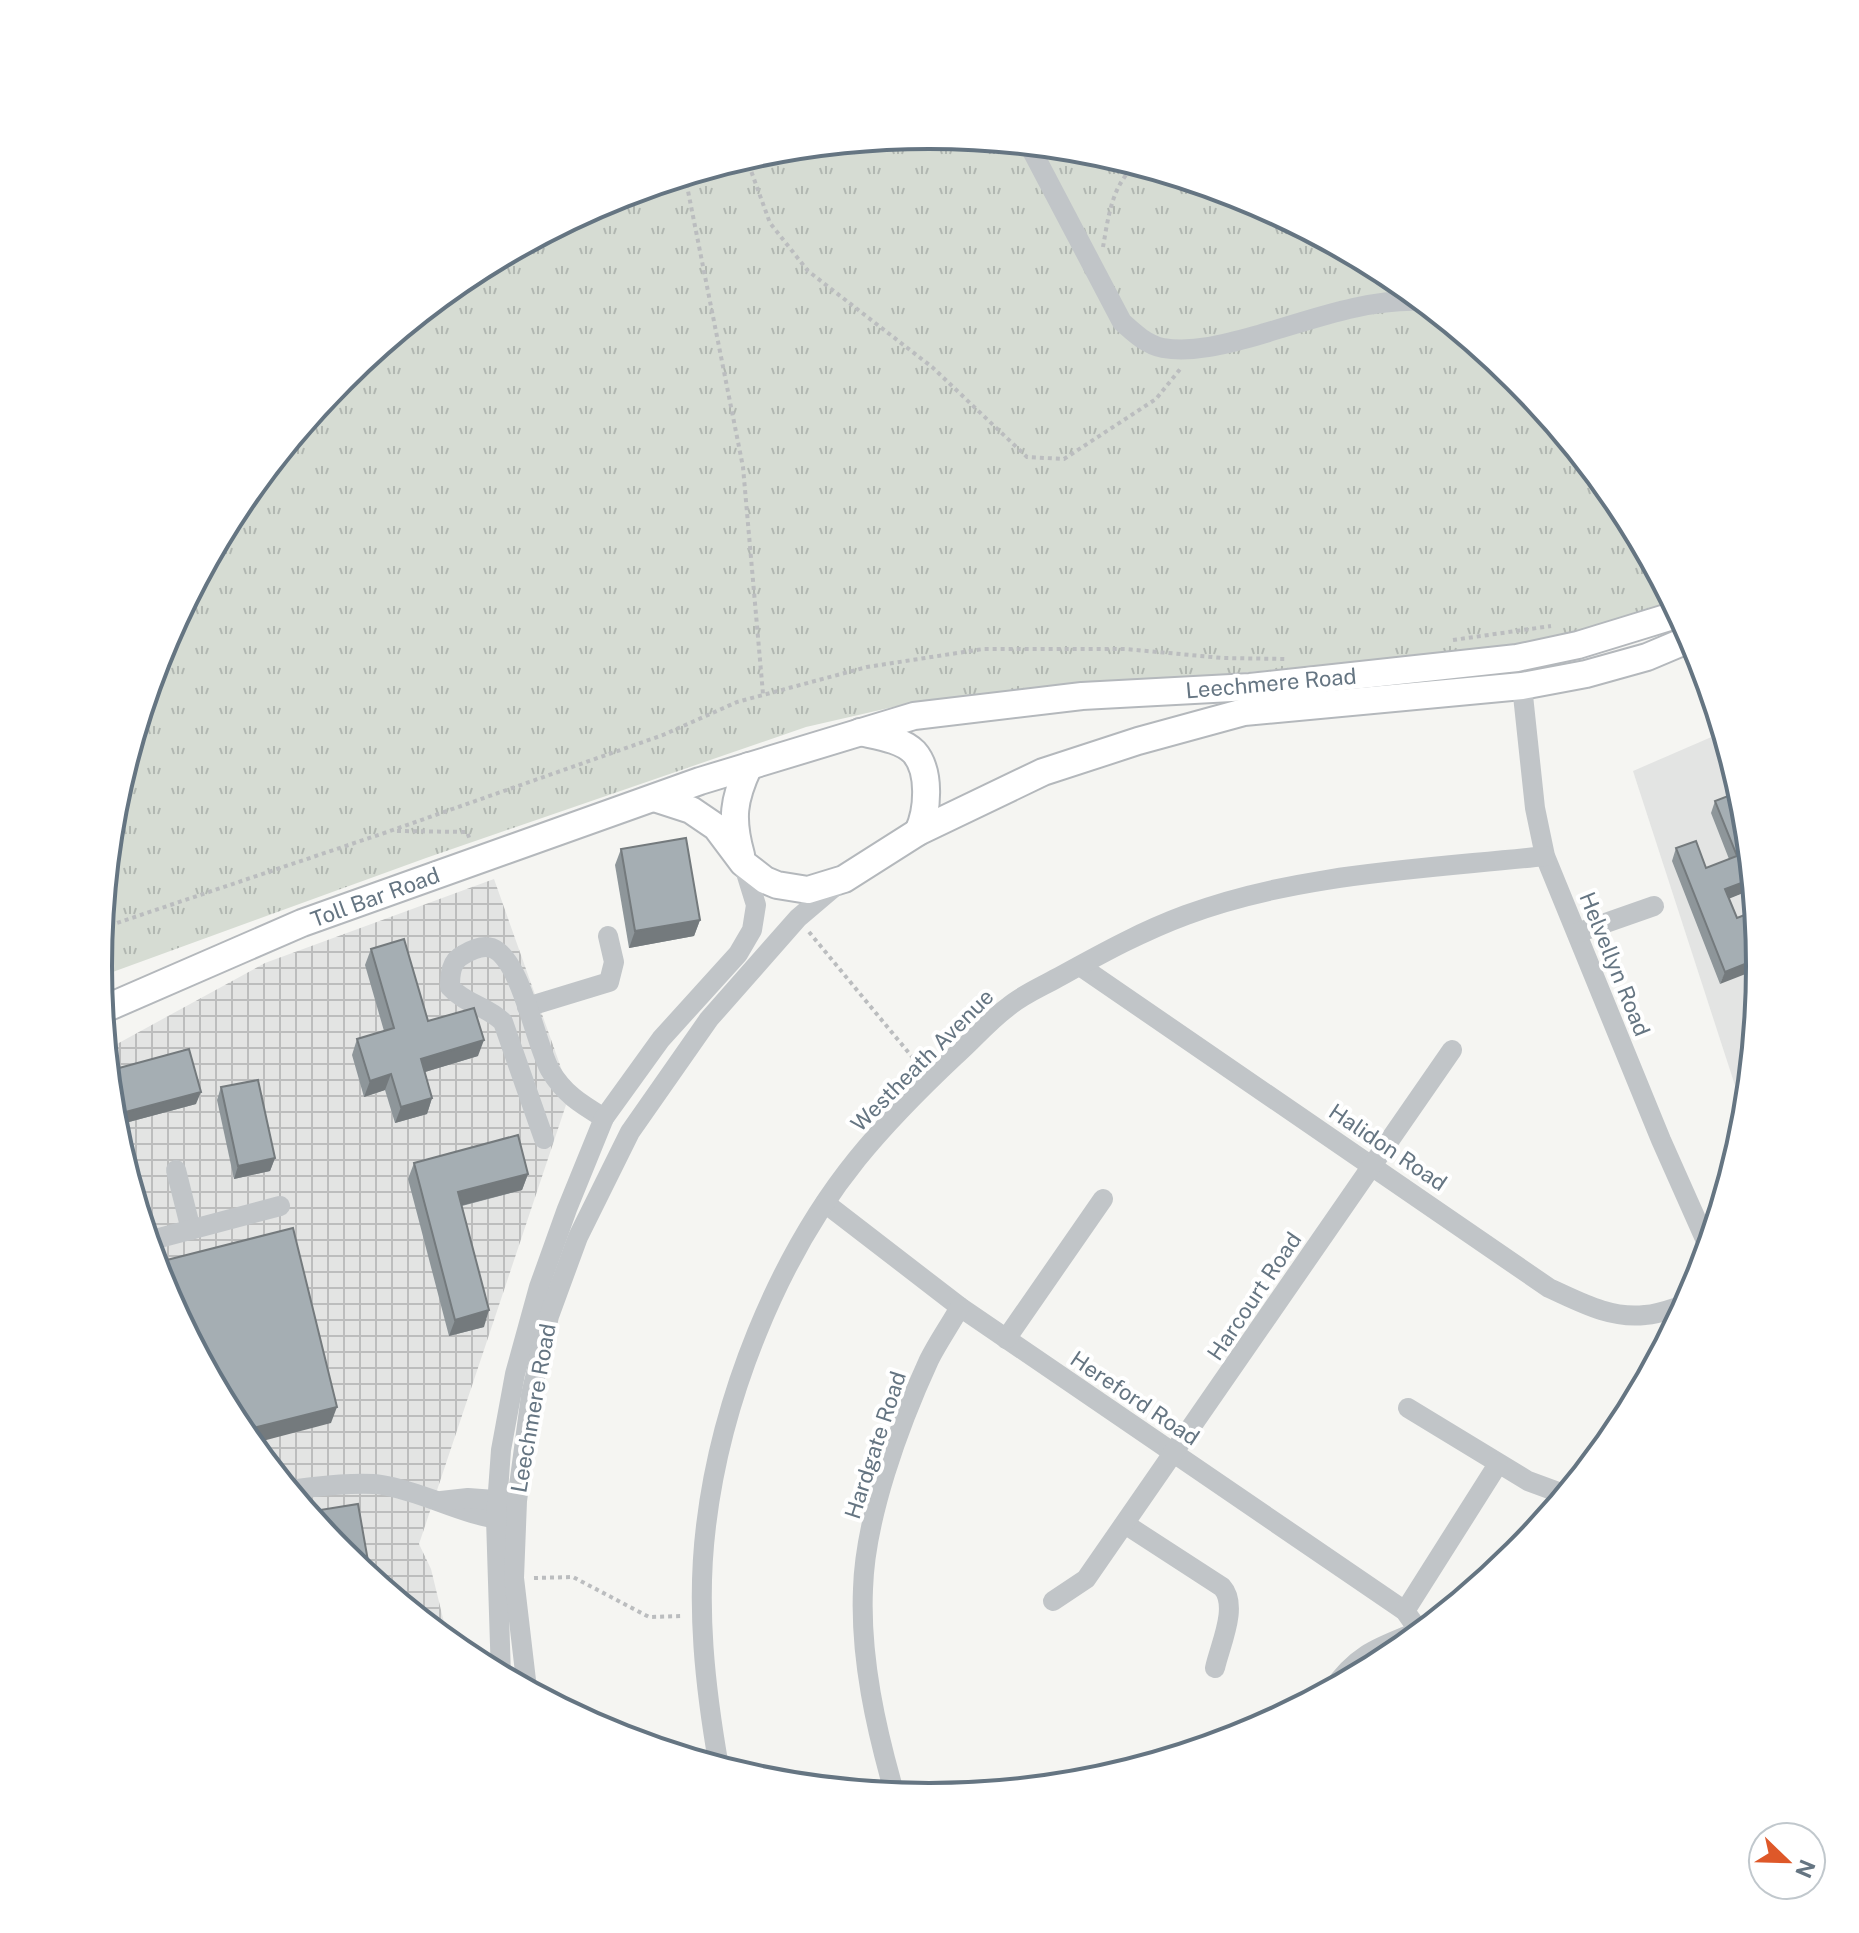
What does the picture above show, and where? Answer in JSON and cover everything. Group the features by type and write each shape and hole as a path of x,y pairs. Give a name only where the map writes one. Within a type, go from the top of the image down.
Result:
{"main road":[{"name":"Leechmere Road","path":"700,781 914,716 1082,696 1250,687 1517,658 1578,645 1668,617"},
{"name":"Leechmere Road","path":"844,879 918,832 1043,772 1138,741 1244,712 1522,686 1593,673 1647,657 1680,643"},
{"path":"1517,658 1522,686"},
{"path":"860,732 895,741 915,753 926,782 925,817 918,832"},
{"name":"Leechmere Road","path":"743,863 735,833 734,804 749,766"},
{"name":"Toll Bar Road","path":"113,1005 302,923 700,781"},
{"path":"654,798 691,810 716,827 743,863 765,880 808,890 844,879"}],"street":[{"path":"1035,156 1122,322 1139,338 1162,348 1225,344 1352,309 1403,301"},
{"name":"Helvellyn Road","path":"1522,686 1535,808 1545,856 1702,1233"},
{"name":"Westheath Avenue","path":"717,1756 702,1649 702,1616 706,1526 715,1467 729,1412 749,1352 773,1296 825,1203 856,1161 931,1079 1009,1005 1125,940 1189,914 1250,896 1309,884 1545,856"},
{"name":"Leechmere Road","path":"526,1677 501,1450 515,1374 539,1287 604,1118 661,1039 738,954 752,930 756,905 743,863"},
{"name":"Leechmere Road","path":"502,1662 507,1510 549,1316 578,1237 630,1132 709,1019 798,918 844,879"},
{"path":"1577,933 1654,906"},
{"path":"527,1007 609,982 614,962 608,936"},
{"path":"544,1139 503,1022 493,1012 460,998 450,987 451,969 458,957 476,948 492,948 506,960 549,1068 567,1095 604,1118"},
{"name":"Halidon Road","path":"1080,966 1549,1288 1613,1314 1645,1315 1672,1308"},
{"name":"Harcourt Road","path":"1053,1601 1086,1579 1452,1050"},
{"path":"176,1170 191,1230"},
{"path":"1006,1339 1103,1199"},
{"name":"Hereford Road","path":"825,1203 960,1307 1405,1611 1415,1624"},
{"path":"159,1238 280,1206"},
{"name":"Hardgate Road","path":"892,1783 877,1731 867,1666 863,1589 874,1510 929,1359 960,1307"},
{"path":"1408,1408 1528,1481 1556,1491"},
{"path":"1405,1611 1498,1464"},
{"path":"301,1489 380,1484 441,1501 467,1513 507,1510"},
{"path":"1125,1524 1222,1587 1229,1595 1230,1609 1215,1668"},
{"path":"1350,1667 1356,1659 1377,1650"}],"path":[{"path":"751,169 770,223 808,271 932,367 1027,457 1064,459 1156,399 1197,348"},
{"path":"1099,277 1106,229 1116,192 1128,174"},
{"path":"687,186 743,467 763,694"},
{"path":"1452,640 1559,624"},
{"path":"114,924 663,735 737,702 867,667 983,649 1125,649 1223,658 1287,659"},
{"path":"390,831 467,832 479,860"},
{"path":"798,918 931,1079"},
{"path":"514,1578 573,1577 649,1617 702,1616"}],"shaded area":[{"path":"1713,736 1731,807 1745,913 1745,1020 1737,1091 1633,771"},
{"path":"494,879 570,1093 419,1544 431,1569 444,1624 351,1545 315,1506 250,1421 196,1328 155,1229 140,1178 128,1126 116,1044 265,963"}],"green space":[{"path":"930,149 1036,156 1141,177 1192,192 1291,233 1384,287 1469,352 1508,388 1544,427 1609,512 1663,605 1637,617 1527,647 915,702 806,727 426,858 112,972 119,860 140,755 155,704 196,605 222,558 250,512 315,427 390,352 475,287 521,259 568,233 667,192 770,165 823,156"}],"building":[{"path":"1728,796 1742,883 1725,889 1737,918 1745,915 1747,963 1725,972 1676,848 1696,841 1706,868 1737,856 1715,801"},
{"path":"686,838 700,920 635,931 621,849"},
{"path":"404,939 428,1021 474,1008 484,1040 421,1059 432,1098 401,1107 391,1074 370,1081 357,1039 394,1028 371,949"},
{"path":"189,1049 201,1092 126,1112 119,1068"},
{"path":"258,1080 275,1158 238,1166 221,1087"},
{"path":"518,1135 528,1174 458,1192 489,1310 455,1320 414,1163"},
{"path":"293,1228 337,1407 255,1428 196,1328 167,1260"},
{"path":"358,1504 368,1561 351,1545 320,1510"}]}
